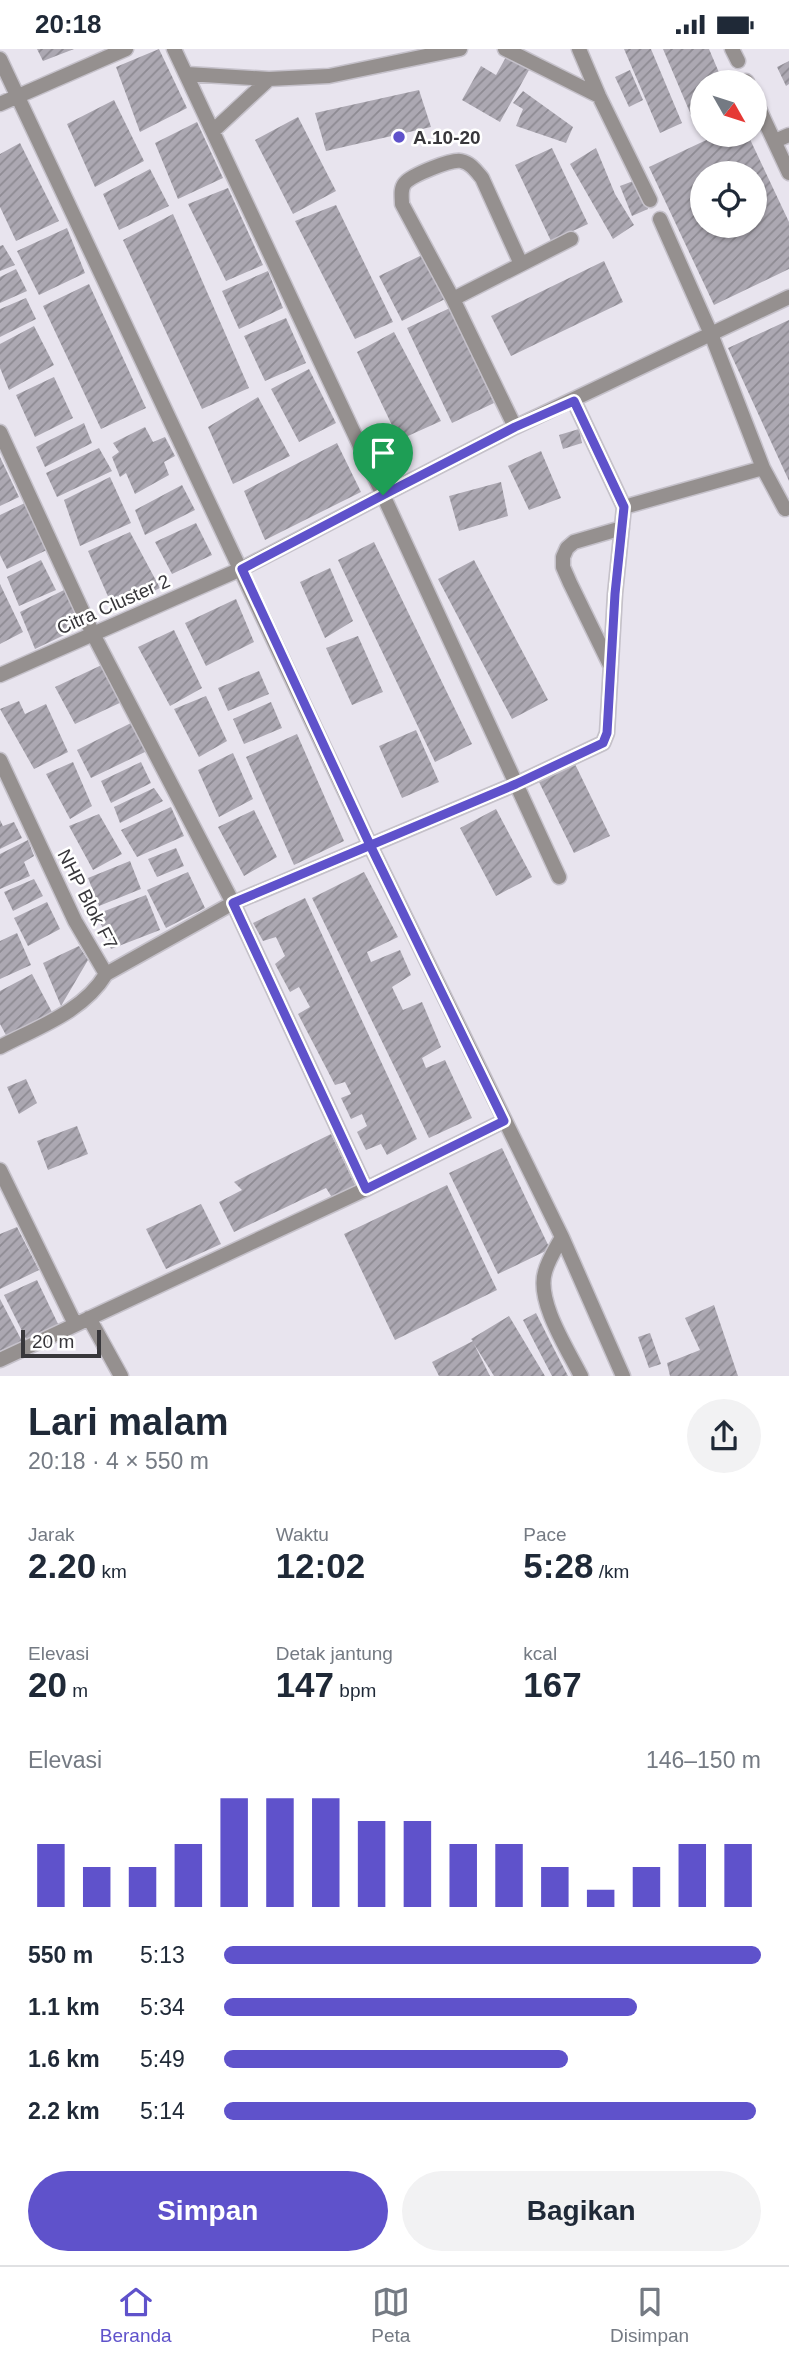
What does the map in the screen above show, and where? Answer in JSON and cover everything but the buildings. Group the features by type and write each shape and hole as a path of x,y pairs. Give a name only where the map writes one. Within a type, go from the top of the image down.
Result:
{"street":[{"path":"0,104 127,49"},
{"path":"174,49 559,877"},
{"path":"187,74 269,79 329,76 460,49"},
{"path":"505,49 599,96"},
{"path":"579,49 650,200"},
{"path":"0,59 370,845 562,1237 622,1376"},
{"path":"213,131 269,79"},
{"path":"767,125 789,173"},
{"path":"775,141 789,135"},
{"path":"515,427 453,299 402,204 402,192 406,183 439,166 459,160 472,166 482,178 521,264"},
{"path":"660,219 711,334 764,468 785,509"},
{"path":"453,299 571,239"},
{"name":"Citra Cluster 2","path":"0,675 242,569 515,427 789,297"},
{"path":"106,974 233,903 516,784 603,743 607,733 615,594 624,507 574,401"},
{"path":"0,432 93,634 233,903 366,1189"},
{"path":"624,507 764,468"},
{"path":"612,669 566,575 563,557 574,542 622,528"},
{"name":"NHP Blok F7","path":"0,760 75,922 106,974 97,989 80,1004 0,1047"},
{"path":"0,1360 366,1189 504,1121"},
{"path":"0,1170 6,1195 82,1321 121,1376"},
{"path":"562,1237 544,1273 543,1292 554,1322 581,1376"}],"place":[{"name":"A.10-20","path":"399,137"}],"route":[{"path":"383,495 242,569 370,845 504,1121 366,1189 233,903 370,845 516,784 603,743 607,733 615,594 624,507 574,401 515,427 383,495"}]}
